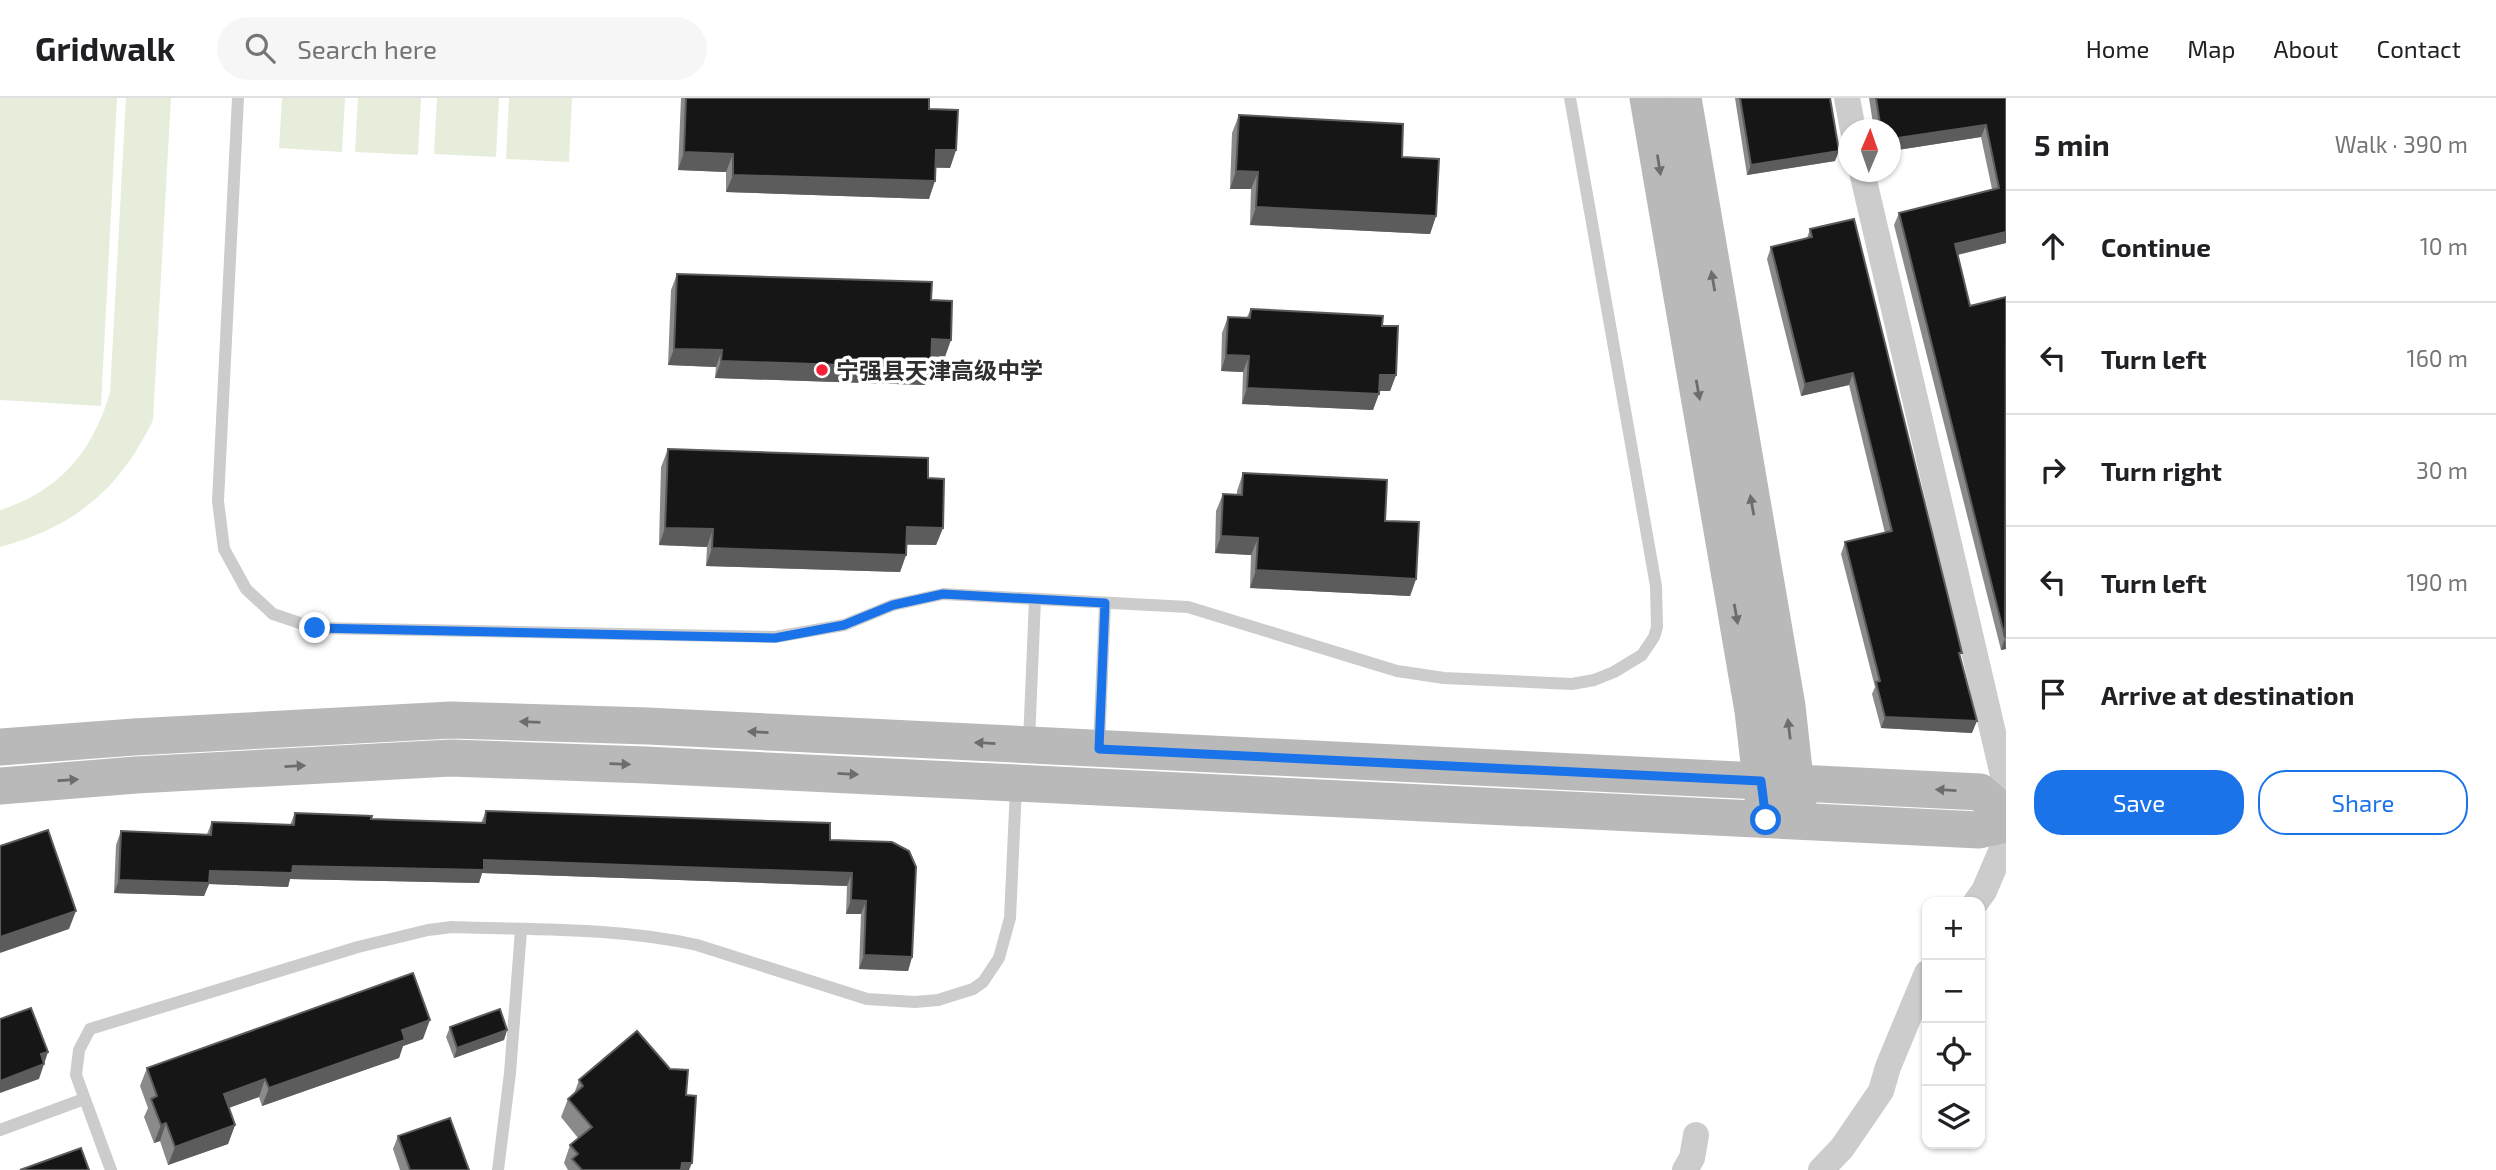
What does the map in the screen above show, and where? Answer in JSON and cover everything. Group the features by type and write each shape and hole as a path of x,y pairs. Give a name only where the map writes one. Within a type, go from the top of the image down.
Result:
{"street":[{"path":"1648,98 1753,711 1778,782 1783,821"},
{"path":"1683,98 1787,706 1778,782"},
{"path":"1847,98 1851,119"},
{"path":"1863,182 2006,788"},
{"path":"0,747 187,733 451,720 648,726 1980,792 2006,815"},
{"path":"0,786 136,775 451,758 646,765 1979,830 2006,824"},
{"path":"1980,897 2006,840"},
{"path":"1821,1170 1842,1148 1881,1091 1922,986"},
{"path":"1685,1170 1695,1147 1696,1135"}],"lane":[{"path":"238,98 218,501 224,549 246,589 274,614 315,628 775,638 844,625 893,605 943,594 1188,607 1397,671 1444,678 1572,684 1614,673 1642,656 1657,627 1656,586 1570,98"},
{"path":"1028,745 1035,599"},
{"path":"1099,749 1105,603"},
{"path":"111,1170 76,1075 79,1050 90,1029 358,947 428,930 452,927 599,932 674,940 867,999 915,1002 962,994 983,982 999,958 1010,918 1016,783"},
{"path":"498,1170 510,1073 521,930"},
{"path":"0,1130 84,1099"}],"green space":[{"path":"0,98 117,98 101,406 0,400"},
{"path":"126,98 171,98 153,420 126,466 92,502 51,528 0,547 0,510 40,492 71,466 94,434 110,393"},
{"path":"282,98 345,98 342,152 279,148"},
{"path":"358,98 421,98 418,155 355,152"},
{"path":"437,98 499,98 496,157 434,154"},
{"path":"509,98 572,98 569,162 506,159"}],"building":[{"path":"686,98 929,98 929,109 958,110 956,150 936,150 935,181 733,175 733,154 684,152"},
{"path":"1740,98 1830,98 1838,151 1751,165"},
{"path":"1876,98 2006,98 2006,232 1955,244 1970,306 2006,297 2005,638 1899,213 1999,188 1986,125 1901,138 1901,119 1879,119"},
{"path":"1239,115 1403,124 1402,157 1439,159 1436,216 1256,207 1258,172 1236,171"},
{"path":"1854,219 1977,721 1885,717 1876,682 1880,681 1845,542 1892,531 1853,373 1805,384 1771,247 1812,237 1810,229"},
{"path":"677,274 932,282 931,300 952,301 951,340 932,339 931,368 721,361 722,350 674,349"},
{"path":"1251,309 1383,316 1382,326 1398,326 1396,375 1380,375 1379,394 1247,388 1249,356 1226,355 1228,317 1250,318"},
{"path":"668,449 928,458 928,478 944,479 943,528 907,527 906,555 712,548 713,529 665,528"},
{"path":"1243,473 1387,480 1385,521 1419,522 1416,579 1256,570 1258,538 1221,536 1223,494 1242,495"},
{"path":"486,811 830,823 830,840 892,842 909,851 916,867 912,957 864,955 866,901 851,900 852,873 484,860 484,870 293,866 292,873 210,871 209,883 119,880 121,831 211,835 212,822 294,825 295,813 485,823"},
{"path":"48,830 76,911 0,937 0,846"},
{"path":"413,973 430,1020 402,1030 405,1040 269,1088 265,1079 224,1094 235,1125 175,1147 166,1123 161,1125 151,1099 157,1096 147,1068"},
{"path":"31,1008 48,1052 41,1054 44,1064 0,1081 0,1019"},
{"path":"500,1009 507,1030 457,1048 450,1027"},
{"path":"637,1031 670,1069 688,1070 686,1095 696,1096 692,1163 682,1163 681,1170 582,1170 572,1159 578,1154 570,1145 592,1127 568,1099 583,1086 579,1080"},
{"path":"450,1118 469,1170 410,1170 398,1136"},
{"path":"81,1148 89,1170 20,1170"}],"place":[{"name":"宁强县天津高级中学","path":"822,370"}],"route":[{"path":"315,628 775,638 844,625 893,605 943,594 1105,603 1099,749 1761,781 1766,820"}]}
